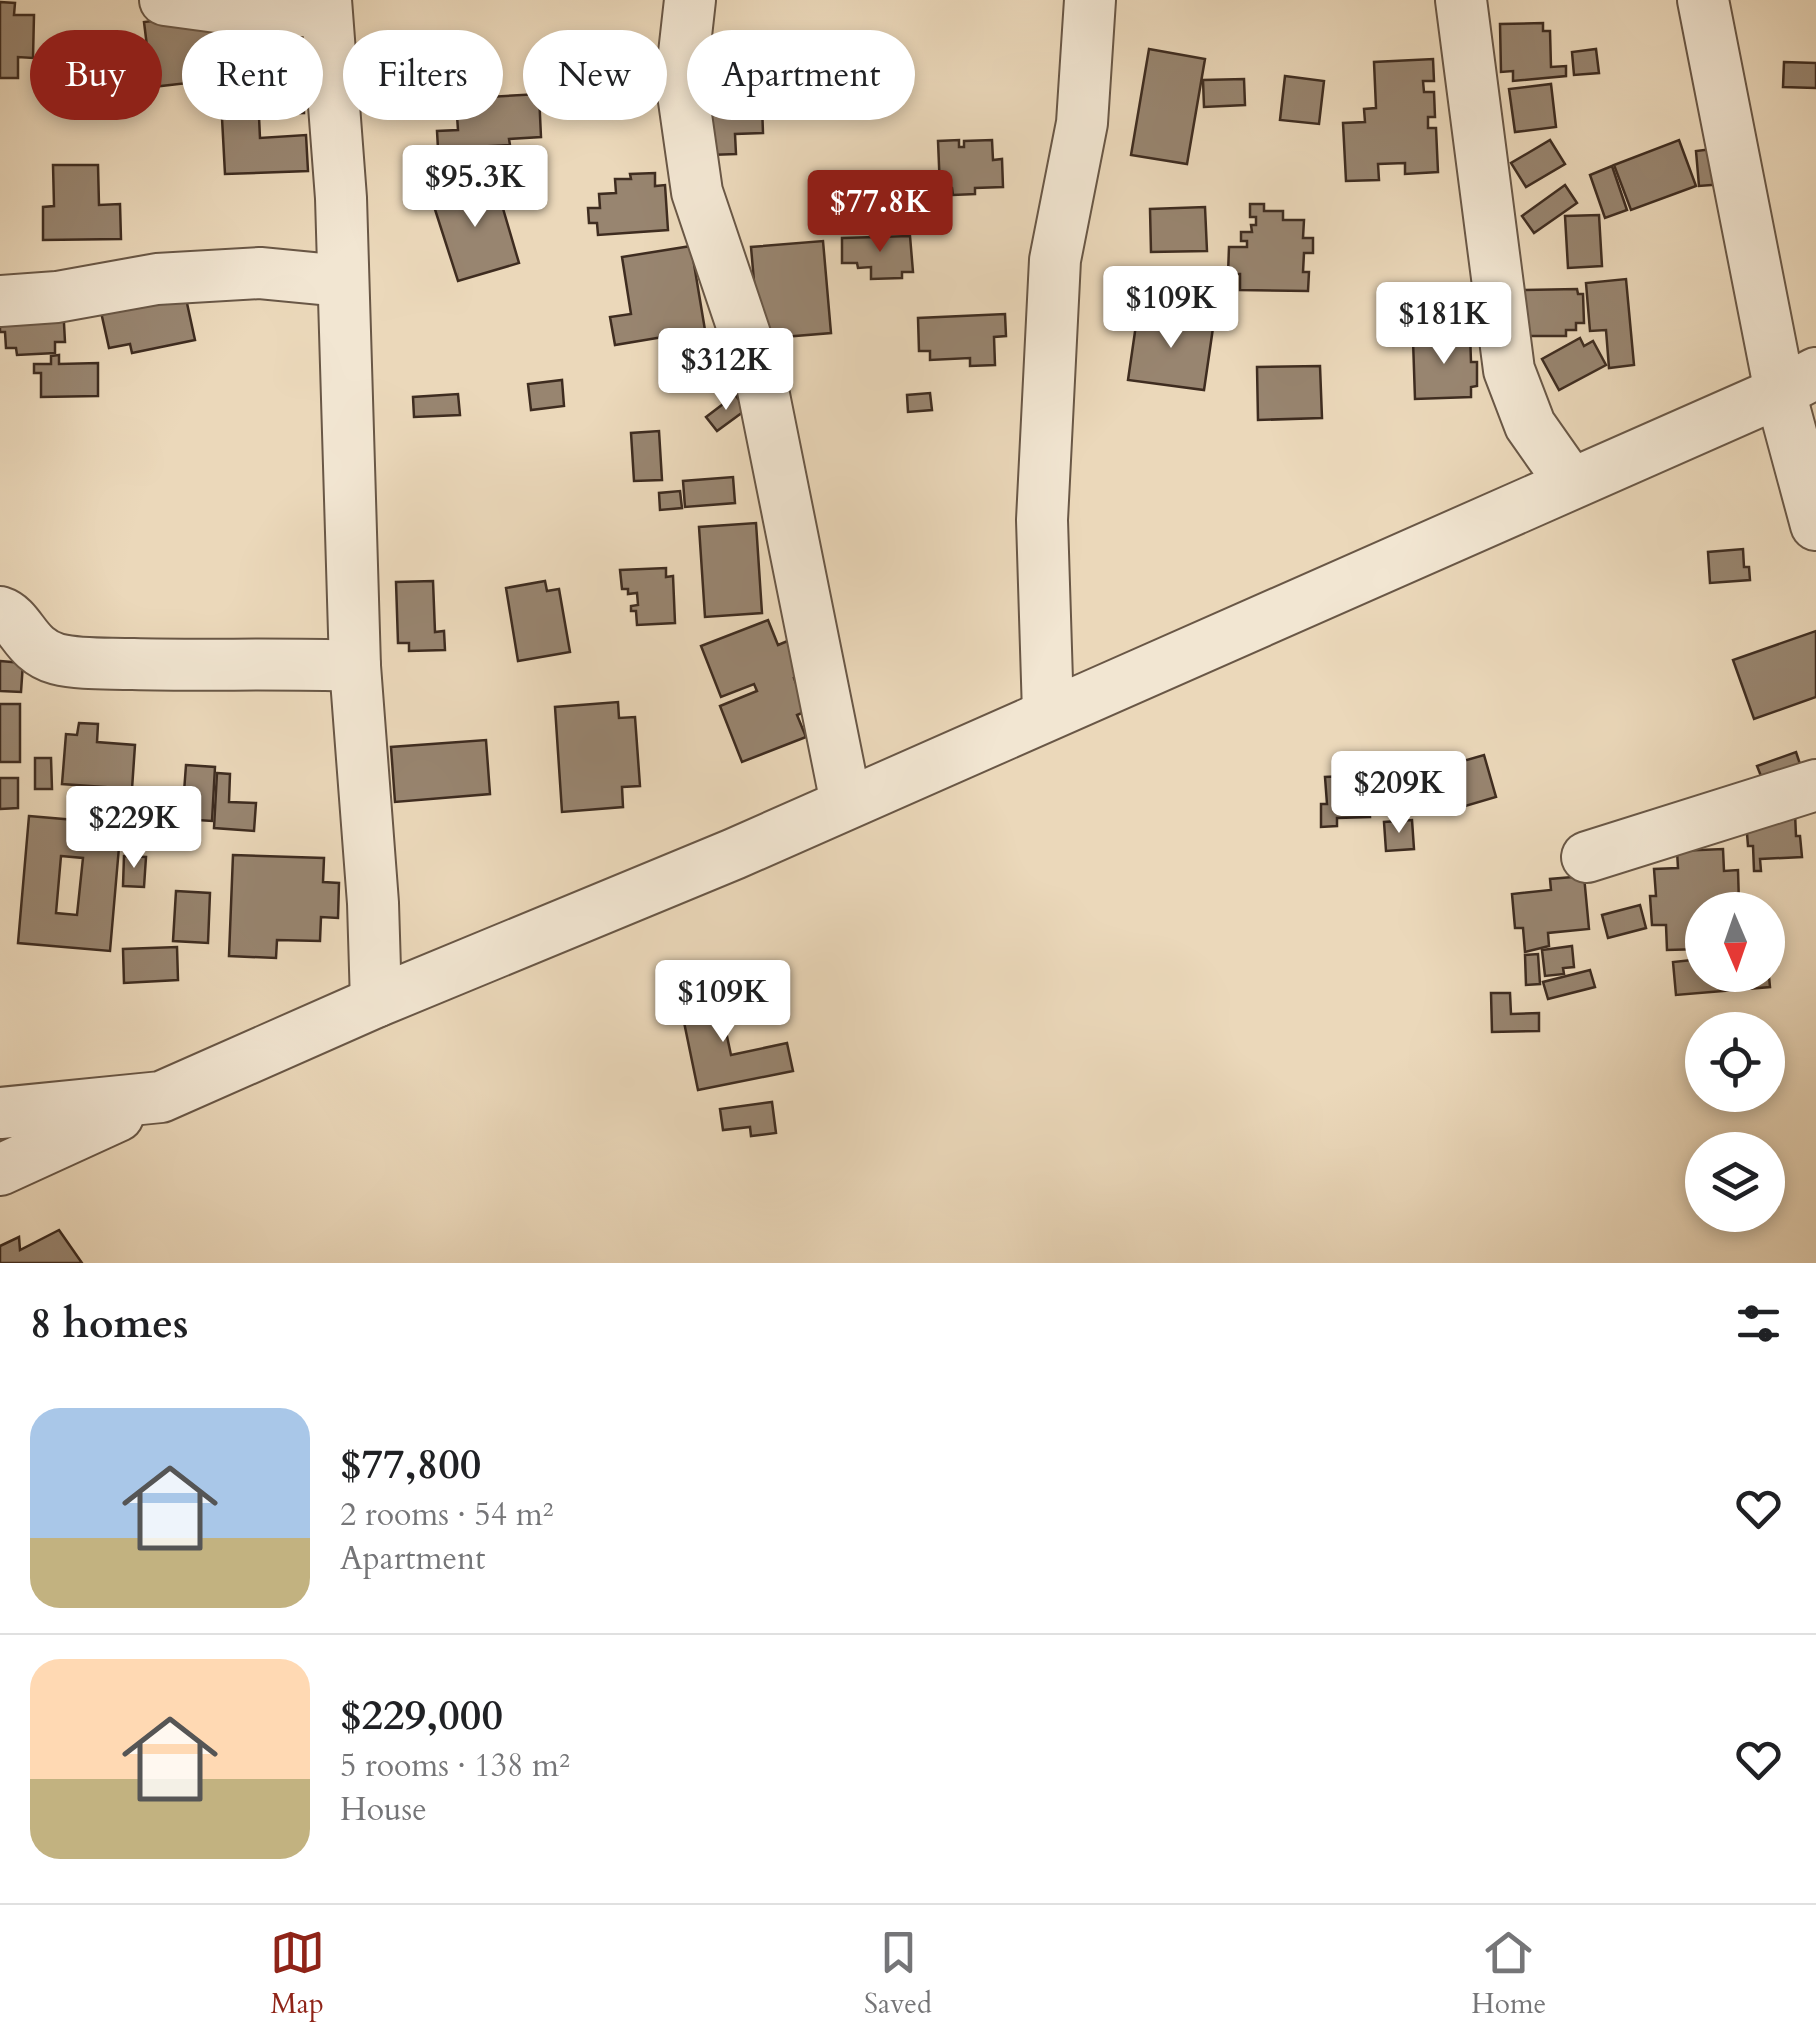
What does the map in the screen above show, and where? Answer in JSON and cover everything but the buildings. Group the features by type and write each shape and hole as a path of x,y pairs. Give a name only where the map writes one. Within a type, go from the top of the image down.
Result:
{"street":[{"path":"165,0 261,13 326,5 340,198 355,666 373,902 376,1002"},
{"path":"690,0 681,80 697,192 762,385 846,802"},
{"path":"1048,712 1042,520 1055,260 1082,122 1090,0"},
{"path":"1461,0 1509,370 1530,426 1570,482"},
{"path":"1703,0 1798,382 1816,525"},
{"path":"0,300 58,298 157,279 243,274 343,281"},
{"path":"0,1170 376,1002 734,854 1798,382"},
{"path":"0,612 10,616 32,648 56,658 177,665 274,662 355,666"},
{"path":"1588,857 1816,785"},
{"path":"0,1113 161,1097"}]}
